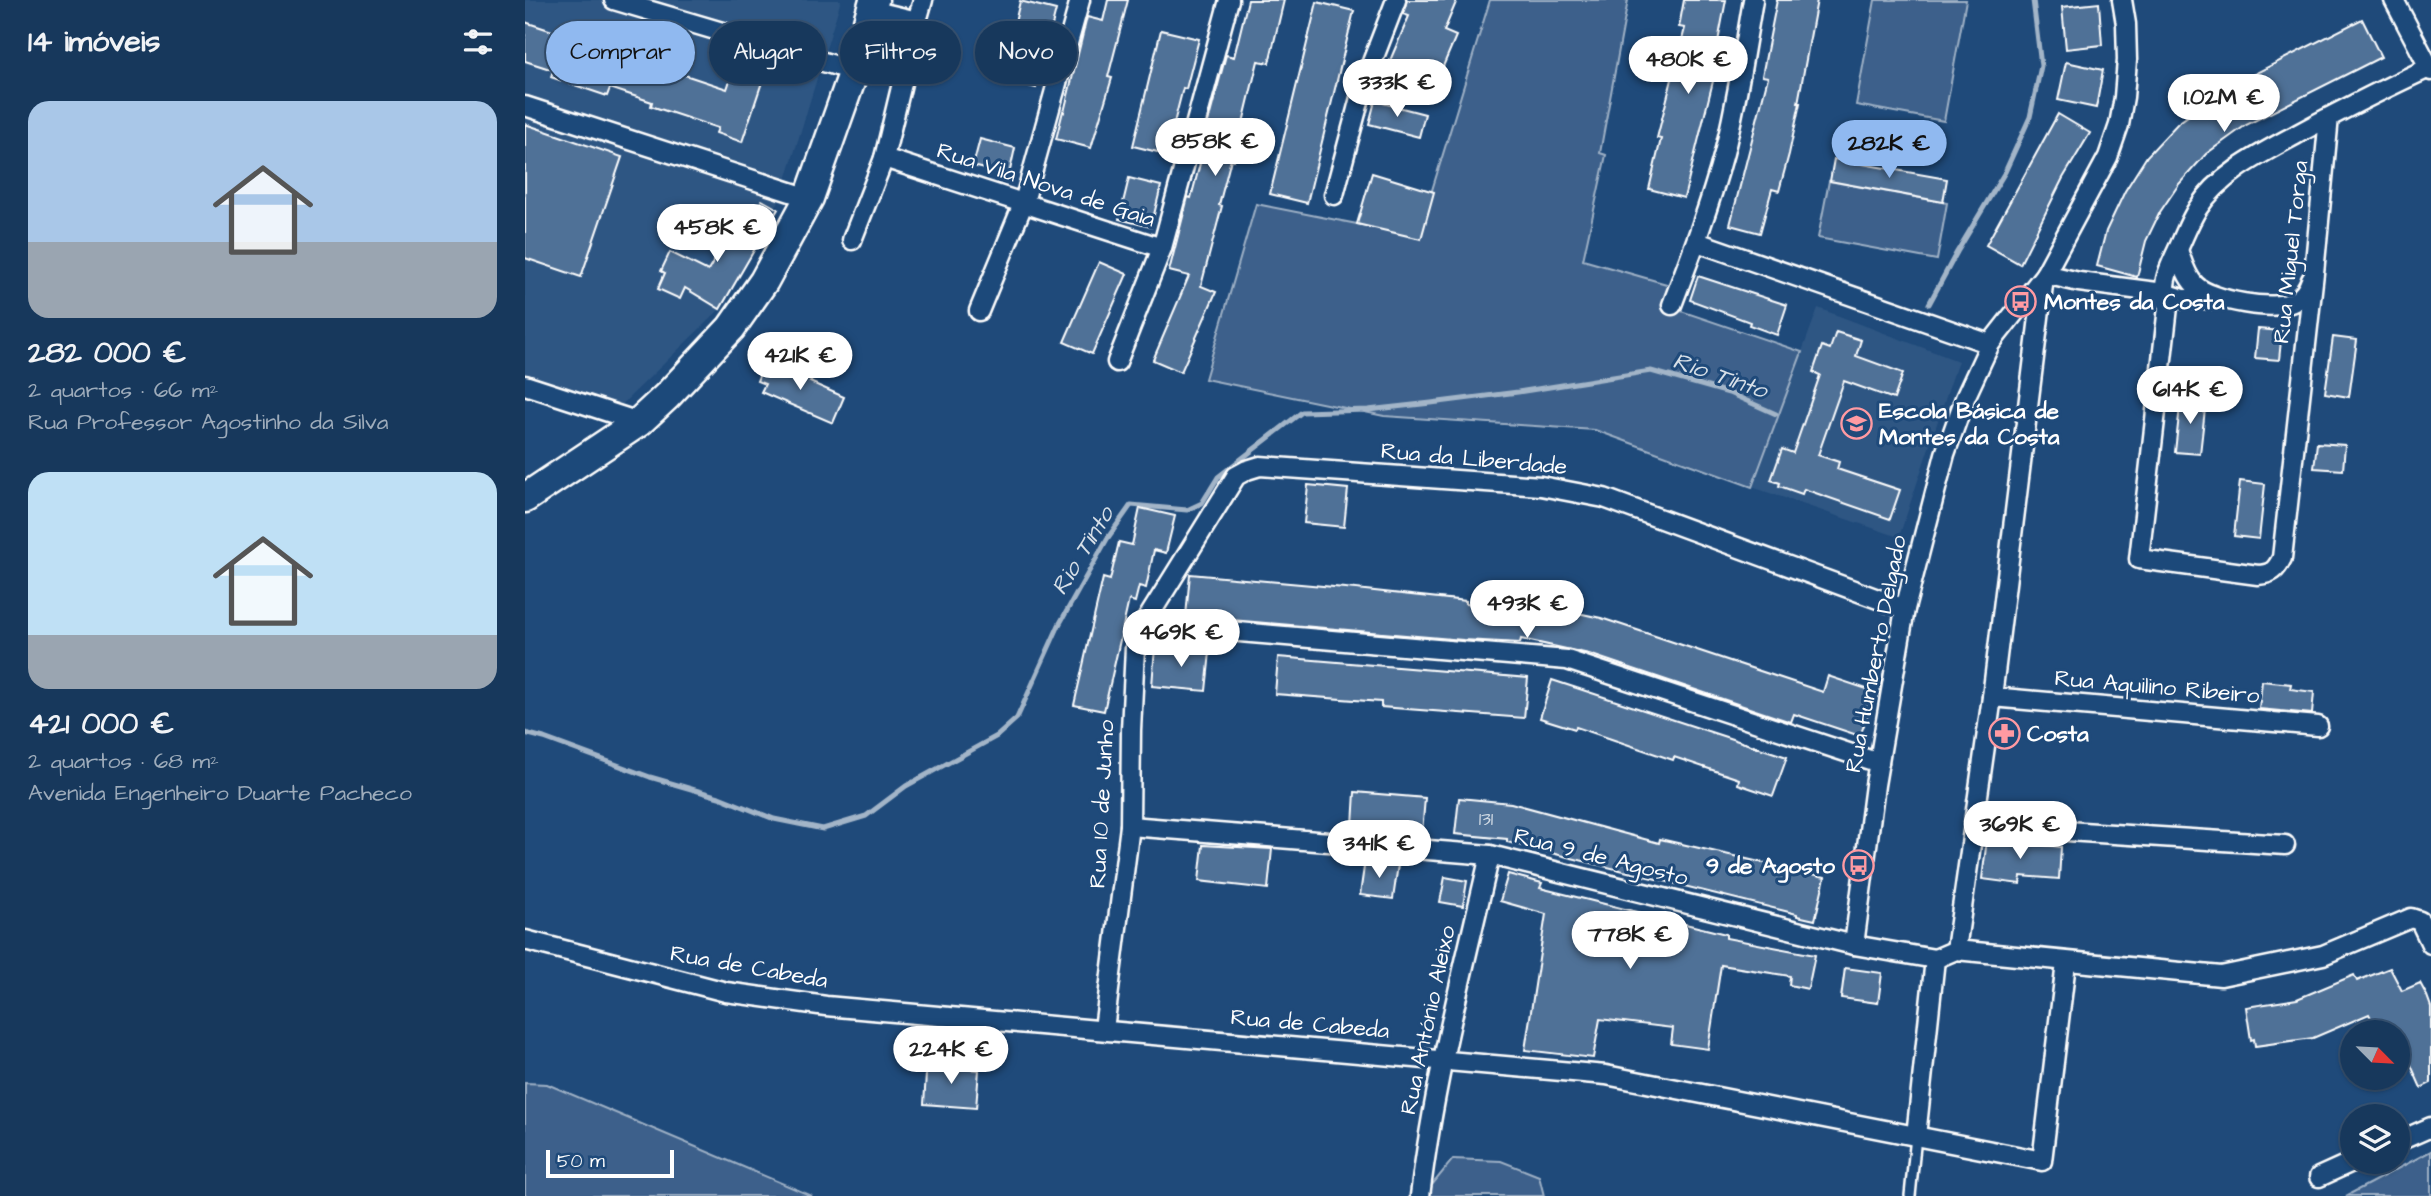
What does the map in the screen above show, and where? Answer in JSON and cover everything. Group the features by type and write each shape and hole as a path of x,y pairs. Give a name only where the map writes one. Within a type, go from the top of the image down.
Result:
{"main road":[{"path":"525,498 639,422 731,328 764,281 809,198 849,84"}],"street":[{"path":"614,0 840,67"},
{"path":"872,5 917,21 923,0"},
{"path":"979,311 1024,202 1080,0"},
{"name":"Rua Vila Nova de Gaia","path":"884,158 1162,248 1229,0"},
{"path":"1334,195 1364,83 1396,0"},
{"path":"1672,305 1696,242 1724,152 1753,0"},
{"name":"Rua Humberto Delgado","path":"1854,945 1879,763 1905,609 1945,454 1965,398 1990,344 2045,274 2108,157 2119,125 2124,97 2127,60 2122,0"},
{"path":"2394,0 2430,69"},
{"name":"Rua Miguel Torga","path":"2329,117 2282,558 2277,569 2269,574 2258,575 2139,559 2168,307 2164,293 2170,262 2198,207 2246,163 2329,117 2430,69"},
{"path":"852,240 884,158 902,84"},
{"path":"525,106 809,198"},
{"path":"1696,242 1990,344"},
{"path":"1117,362 1162,248"},
{"path":"2178,250 2195,285 2223,299"},
{"path":"2279,306 2295,301 2306,292 2314,272"},
{"path":"1957,950 2045,274 2079,282 2196,300 2223,299 2279,306 2302,319 2308,331"},
{"path":"525,385 639,422"},
{"name":"Rua da Liberdade","path":"1144,624 1236,476 1260,466 1541,486 1604,498 1905,609"},
{"path":"1144,624 1567,660 1879,763"},
{"name":"Rua 10 de Junho","path":"1104,1029 1130,826 1135,648 1144,624"},
{"name":"Rua Aquilino Ribeiro","path":"1992,697 2318,726"},
{"path":"1974,825 2285,845"},
{"name":"Rua 9 de Agosto","path":"1130,826 1490,855 1854,945 1935,959"},
{"name":"Rua António Aleixo","path":"1420,1196 1427,1136 1490,855"},
{"path":"1916,1136 1935,959 1957,950 2066,963 2221,976 2323,955 2411,918 2420,920 2431,944"},
{"name":"Rua de Cabeda","path":"525,940 726,992 918,1015 1104,1029 1606,1075 2042,1161 2066,963"},
{"path":"2410,1136 2431,1127"},
{"path":"2319,1177 2340,1167"}],"lane":[{"path":"1910,1196 1916,1136"}],"shaded area":[{"path":"525,0 841,0 826,49 826,21 709,21 709,84 815,84 780,199 718,311 610,416 525,389"},
{"path":"1490,0 1628,0 1600,153 1606,155 1583,260 1670,285 1663,305 1802,352 1752,487 1595,430 1384,416 1205,379 1256,204 1418,236"},
{"path":"1875,0 1966,0 1944,121 1856,105"},
{"path":"1829,181 1947,203 1937,260 1818,238"},
{"name":"Escola Básica de Montes da Costa","path":"1818,308 1958,361 1899,537 1752,487"},
{"path":"525,1083 547,1084 812,1196 525,1196"},
{"path":"2431,1151 2431,1196 2346,1196 2388,1174 2410,1174 2410,1162"},
{"path":"1453,1159 1501,1161 1539,1176 1544,1196 1423,1196"}],"building":[{"path":"1108,0 1128,0 1108,77 1112,78 1091,148 1056,139 1071,84 1077,84 1077,58 1087,17 1103,21"},
{"path":"1248,0 1284,0 1269,63 1258,61 1234,160 1231,159 1219,205 1222,206 1201,286 1216,292 1181,372 1153,360 1189,276 1169,271 1188,197 1191,198 1203,152 1200,152 1226,55 1234,57"},
{"path":"1407,0 1457,0 1444,31 1456,36 1430,97 1383,77 1409,16 1403,14"},
{"path":"1684,0 1726,0 1716,52 1720,53 1684,198 1649,189 1661,139 1657,138 1685,28 1679,27"},
{"path":"1777,0 1817,0 1789,154 1779,191 1772,189 1760,233 1730,225 1768,77 1762,76"},
{"path":"1020,1 1056,10 1053,21 1015,21"},
{"path":"1317,2 1354,11 1307,203 1270,194"},
{"path":"2099,3 2102,45 2066,49 2062,7"},
{"path":"2362,19 2381,57 2246,125 2206,154 2179,184 2160,212 2146,241 2137,277 2097,266 2106,231 2125,191 2147,156 2178,123 2229,87"},
{"path":"525,22 546,29 546,68 525,61"},
{"path":"1161,30 1199,39 1166,154 1133,146"},
{"path":"2066,62 2103,70 2096,108 2058,100"},
{"path":"695,78 727,89 729,84 761,84 742,142 716,133 718,128 651,106 652,102 610,88 607,96 572,84 695,84"},
{"path":"1021,84 1037,84 1036,88"},
{"path":"1375,101 1425,114 1419,137 1369,124"},
{"path":"2058,114 2090,133 2063,178 2020,264 1986,245"},
{"path":"525,124 622,157 581,277 525,258"},
{"path":"980,139 1015,148 1009,175 973,166"},
{"path":"1834,159 1947,179 1943,202 1830,181"},
{"path":"1372,173 1434,192 1421,239 1357,224"},
{"path":"1129,178 1161,186 1151,227 1119,219"},
{"path":"762,200 778,209 720,309 685,288 680,299 658,289 665,273 661,271 670,252 708,271 726,240 735,245"},
{"path":"1099,262 1127,274 1092,354 1064,342"},
{"path":"1698,276 1787,305 1777,335 1690,300"},
{"path":"2258,329 2282,331 2279,360 2255,358"},
{"path":"1836,332 1861,340 1856,356 1903,373 1894,399 1844,381 1818,455 1839,462 1837,469 1900,490 1890,519 1804,489 1802,494 1779,486 1780,483 1771,480 1782,449 1793,453 1820,375 1813,372 1822,346 1830,349"},
{"path":"2333,337 2357,340 2349,397 2325,393"},
{"path":"763,366 772,370 774,366 788,373 791,367 813,377 810,382 844,397 833,423 761,392 765,384 757,381"},
{"path":"2181,397 2206,400 2200,454 2175,452"},
{"path":"2317,443 2345,445 2343,470 2314,468"},
{"path":"2240,481 2265,484 2259,539 2234,536"},
{"path":"1308,485 1348,489 1344,527 1304,523"},
{"path":"1140,508 1175,516 1166,553 1154,550 1146,588 1139,586 1135,602 1129,600 1104,711 1074,705 1103,578 1110,580 1119,542 1132,545"},
{"path":"1190,574 1356,589 1466,601 1466,604 1544,610 1545,606 1601,618 1823,692 1828,676 1876,692 1860,736 1794,714 1791,722 1589,654 1521,639 1520,643 1463,640 1186,616"},
{"path":"1155,647 1210,652 1206,691 1152,686"},
{"path":"1278,657 1528,678 1524,718 1381,707 1381,702 1275,694"},
{"path":"1552,680 1787,757 1773,796 1738,784 1739,779 1674,757 1673,760 1576,727 1575,729 1540,718"},
{"path":"2262,681 2291,684 2290,689 2314,692 2312,714 2259,709"},
{"path":"1355,792 1425,798 1422,833 1353,825"},
{"path":"1459,798 1511,803 1659,843 1660,839 1825,877 1815,920 1507,842 1507,839 1455,834"},
{"path":"1987,839 2061,847 2059,879 2021,876 2020,884 1982,879"},
{"path":"1203,845 1272,849 1268,889 1199,881"},
{"path":"1365,860 1398,865 1393,899 1360,895"},
{"path":"1508,874 1542,883 1540,888 1726,934 1726,938 1815,955 1808,989 1789,985 1790,976 1721,965 1708,1049 1671,1044 1673,1028 1600,1019 1593,1058 1525,1050 1546,914 1500,901"},
{"path":"1445,877 1467,881 1463,906 1440,902"},
{"path":"1845,968 1882,973 1878,1003 1841,998"},
{"path":"2390,968 2402,991 2420,983 2431,1007 2431,1083 2421,1088 2410,1063 2410,1020 2372,1020 2369,1014 2355,1020 2340,1020 2340,1026 2313,1038 2255,1046 2254,1039 2251,1040 2246,1007 2297,999 2354,975 2357,981"},
{"path":"927,1059 942,1060 941,1067 979,1070 976,1108 924,1104"}],"waterway":[{"name":"Rio Tinto","path":"1929,304 2005,172 2030,117 2041,66 2033,0"},
{"name":"Rio Tinto","path":"525,733 650,777 719,797 774,819 823,829 866,816 906,786 997,736 1017,718 1059,625 1107,539 1131,505 1187,510 1202,503 1218,477 1302,412 1368,410 1431,403 1651,371 1729,393 1776,414"}],"place":[{"name":"Montes da Costa","path":"2021,302"},
{"name":"Escola Básica de Montes da Costa","path":"1856,424"},
{"name":"Costa","path":"2004,734"},
{"name":"9 de Agosto","path":"1858,866"}]}
